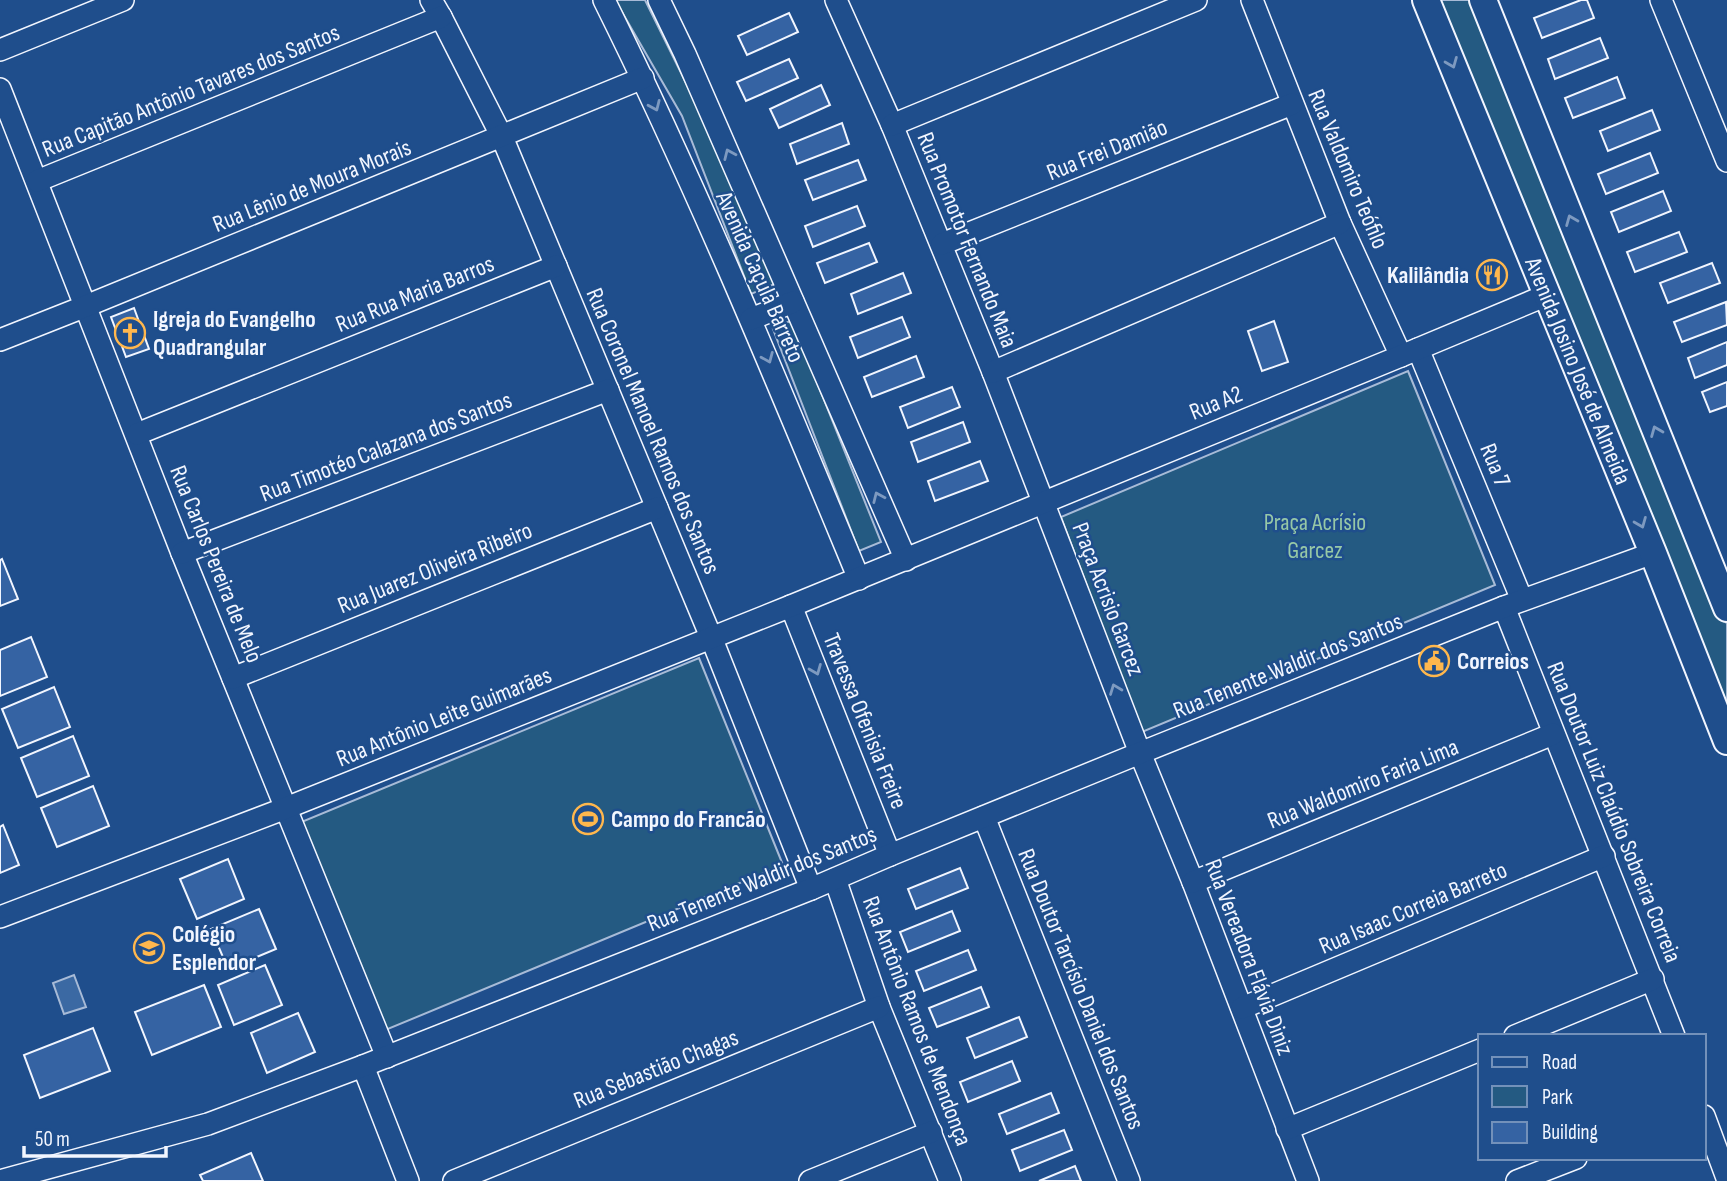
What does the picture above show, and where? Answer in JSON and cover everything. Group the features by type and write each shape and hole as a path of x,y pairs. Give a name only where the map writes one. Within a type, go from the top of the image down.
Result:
{"main road":[{"name":"Avenida Josino José de Almeida","path":"1426,0 1725,733"},
{"name":"Avenida Josino José de Almeida","path":"1483,0 1727,608"}],"street":[{"path":"0,50 123,0"},
{"name":"Avenida Caçula Barreto","path":"604,0 643,78 751,319 859,579"},
{"name":"Avenida Caçula Barreto","path":"659,0 906,560"},
{"path":"892,125 1196,0"},
{"name":"Rua Valdomiro Teófilo","path":"1252,0 1340,223 1410,353"},
{"path":"1661,0 1727,162"},
{"name":"Rua Promotor Fernando Maia","path":"841,1 942,244 1043,502"},
{"name":"Rua Coronel Manoel Ramos dos Santos","path":"436,8 502,137 711,637 811,889"},
{"name":"Rua Capitão Antônio Tavares dos Santos","path":"37,181 436,8"},
{"name":"Rua Lênio de Moura Morais","path":"0,340 643,78"},
{"name":"Rua Carlos Pereira de Melo","path":"0,89 183,553 387,1057"},
{"name":"Rua Frei Damião","path":"942,244 1292,104"},
{"path":"993,372 1340,223"},
{"name":"Rua Rua Maria Barros","path":"137,434 556,266"},
{"name":"Rua A2","path":"906,560 1547,295"},
{"path":"751,319 793,302"},
{"name":"Rua 7","path":"1410,353 1513,604"},
{"name":"Rua Timotéo Calazana dos Santos","path":"183,553 608,390"},
{"name":"Praça Acrisio Garcez","path":"1043,502 1140,753"},
{"name":"Rua Juarez Oliveira Ribeiro","path":"233,678 657,508"},
{"name":"Rua Tenente Waldir dos Santos","path":"0,1181 208,1124 387,1057 811,889 1140,753 1513,604 1653,552"},
{"name":"Rua Antônio Leite Guimarães","path":"0,917 286,808 906,560"},
{"name":"Rua Doutor Luiz Claúdio Sobreira Correia","path":"1513,604 1553,734 1673,1034"},
{"name":"Travessa Ofenisia Freire","path":"791,606 890,855"},
{"name":"Rua Waldomiro Faria Lima","path":"1192,882 1553,734"},
{"name":"Rua Vereadora Flávia Diniz","path":"1140,753 1308,1181"},
{"name":"Rua Doutor Tarcísio Daniel dos Santos","path":"984,817 1129,1181"},
{"name":"Rua Isaac Correia Barreto","path":"1242,1008 1604,856"},
{"name":"Rua Antônio Ramos de Mendonça","path":"835,879 879,1007 950,1181"},
{"path":"1520,1034 1653,979"},
{"name":"Rua Sebastião Chagas","path":"454,1181 879,1007"},
{"path":"1287,1129 1478,1051"},
{"path":"363,1066 408,1181"},
{"path":"1706,1121 1727,1178"},
{"path":"810,1181 931,1132"},
{"path":"1517,1181 1571,1160"}],"green space":[{"path":"615,0 645,0 690,91 777,283 751,294 682,116"},
{"path":"1440,0 1471,0 1727,624 1727,710"},
{"path":"792,320 881,542 859,551 773,329"},
{"name":"Praça Acrísio Garcez","path":"1408,371 1495,585 1142,732 1061,517"},
{"path":"699,658 783,865 383,1031 299,823"}],"shaded area":[{"path":"74,975 86,1007 64,1014 53,983"}],"building":[{"path":"1587,0 1594,18 1542,38 1534,18"},
{"path":"789,13 798,32 747,55 738,36"},
{"path":"1600,38 1608,58 1555,79 1548,59"},
{"path":"789,59 798,78 746,101 737,82"},
{"path":"1617,77 1625,98 1573,118 1565,98"},
{"path":"821,85 830,105 779,128 770,109"},
{"path":"1652,110 1660,130 1608,151 1600,131"},
{"path":"842,123 849,144 797,164 790,144"},
{"path":"1650,153 1658,173 1606,194 1598,174"},
{"path":"858,160 866,180 813,200 805,180"},
{"path":"1663,191 1671,211 1619,232 1611,212"},
{"path":"857,206 865,226 813,247 805,226"},
{"path":"1679,232 1687,252 1635,272 1627,252"},
{"path":"869,243 877,262 825,283 817,263"},
{"path":"1712,263 1720,283 1668,303 1660,283"},
{"path":"903,273 911,293 858,314 851,294"},
{"path":"1726,302 1727,325 1682,342 1674,322"},
{"name":"Igreja do Evangelho Quadrangular","path":"134,308 149,349 126,357 111,317"},
{"path":"902,317 910,337 858,358 850,337"},
{"path":"1274,321 1288,362 1262,371 1248,331"},
{"path":"1727,342 1727,365 1695,378 1688,358"},
{"path":"916,356 924,377 872,397 864,377"},
{"path":"1727,382 1727,406 1710,412 1702,392"},
{"path":"952,387 960,407 908,428 900,407"},
{"path":"963,422 970,442 918,462 911,442"},
{"path":"980,461 988,481 935,501 928,481"},
{"path":"2,559 18,599 0,606 0,560"},
{"path":"31,637 47,677 0,696 0,650"},
{"path":"54,687 70,727 18,748 2,709"},
{"path":"73,736 89,776 37,797 21,758"},
{"path":"93,786 109,826 57,847 41,808"},
{"path":"3,825 19,865 0,873 0,827"},
{"path":"228,859 244,899 197,919 180,879"},
{"path":"960,868 968,888 916,909 908,889"},
{"path":"259,909 276,949 228,969 211,929"},
{"path":"952,911 960,931 908,952 900,932"},
{"path":"968,950 976,970 924,991 916,971"},
{"path":"265,965 282,1005 234,1025 218,985"},
{"path":"204,985 221,1027 152,1055 135,1012"},
{"path":"981,987 989,1007 937,1027 929,1008"},
{"path":"298,1013 315,1052 267,1073 251,1033"},
{"path":"1019,1017 1027,1037 975,1058 967,1038"},
{"path":"93,1028 110,1071 40,1098 24,1055"},
{"path":"1012,1061 1020,1081 968,1102 960,1082"},
{"path":"1051,1093 1059,1113 1007,1134 999,1114"},
{"path":"1064,1130 1072,1150 1020,1171 1012,1150"},
{"path":"251,1153 263,1181 203,1181 200,1175"},
{"path":"1075,1166 1081,1181 1039,1181"}],"place":[{"name":"Kalilândia","path":"1492,275"},
{"name":"Igreja do Evangelho Quadrangular","path":"130,333"},
{"name":"Correios","path":"1434,661"},
{"name":"Campo do Francão","path":"588,819"},
{"name":"Colégio Esplendor","path":"149,948"}]}
